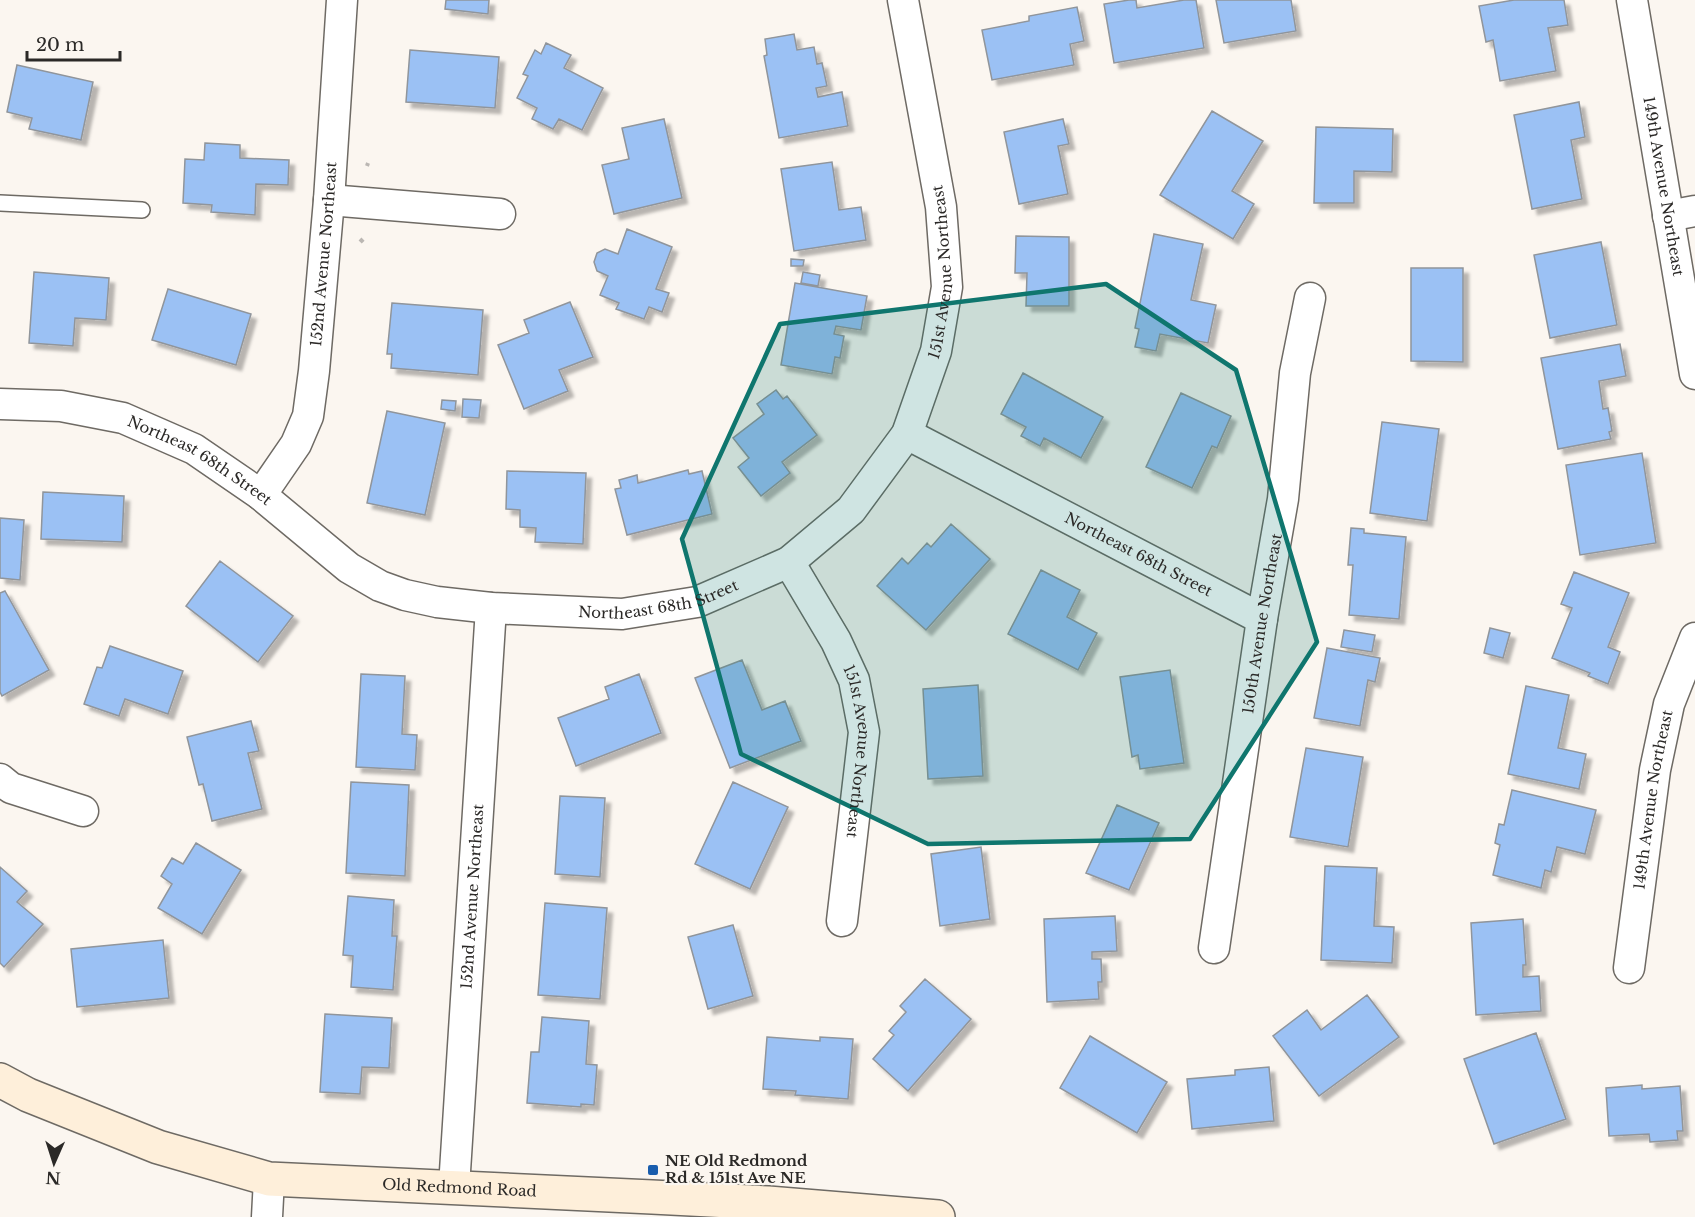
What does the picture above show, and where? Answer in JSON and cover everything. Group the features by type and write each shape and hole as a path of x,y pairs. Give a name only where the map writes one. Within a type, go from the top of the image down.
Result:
{"main road":[{"name":"Old Redmond Road","path":"0,1080 28,1095 158,1147 269,1179 454,1187 721,1209 938,1217"}],"street":[{"name":"152nd Avenue Northeast","path":"261,495 296,444 308,416 329,200 342,0"},
{"name":"151st Avenue Northeast","path":"903,0 941,207 947,287 936,351 907,434"},
{"name":"149th Avenue Northeast","path":"1632,0 1682,213 1695,374"},
{"path":"329,200 500,214"},
{"name":"150th Avenue Northeast","path":"1214,948 1262,620 1283,499 1295,373 1310,298"},
{"name":"Northeast 68th Street","path":"0,404 61,406 123,418 194,449 261,495 349,568 380,586 405,595 437,602 491,608 622,614 697,602 789,562 851,510 907,434 1262,620"},
{"name":"151st Avenue Northeast","path":"789,562 836,641 854,680 864,732 842,921"},
{"name":"152nd Avenue Northeast","path":"454,1187 491,608"},
{"name":"149th Avenue Northeast","path":"1629,968 1655,770 1669,704 1695,638"},
{"path":"0,779 11,788 83,811"},
{"path":"267,1217 269,1179"}],"lane":[{"path":"0,203 142,210"}],"highlighted area":[{"path":"1106,284 1236,370 1317,642 1190,839 928,844 741,754 682,539 780,324"}],"building":[{"path":"446,0 489,0 488,14 445,9"},
{"path":"1136,0 1137,8 1196,0 1204,48 1114,63 1104,4"},
{"path":"1216,0 1291,0 1296,31 1224,43"},
{"path":"1514,0 1564,0 1568,25 1548,28 1556,71 1500,81 1493,40 1486,42 1479,6"},
{"path":"1077,7 1084,41 1070,44 1074,65 992,80 982,30 1029,21 1029,16"},
{"path":"794,34 797,50 814,47 817,64 822,63 827,86 816,88 818,97 842,92 848,126 779,138 764,56 767,55 765,39"},
{"path":"546,43 571,55 564,68 603,88 582,130 559,119 553,129 532,119 537,108 517,98 528,76 523,74 535,50 541,54"},
{"path":"410,50 499,57 495,108 406,102"},
{"path":"17,65 93,82 81,140 29,129 32,118 7,112"},
{"path":"1579,102 1585,137 1571,140 1582,199 1532,209 1514,115"},
{"path":"1212,111 1263,141 1232,191 1254,204 1233,239 1160,195"},
{"path":"664,119 682,198 614,214 602,165 629,159 622,128"},
{"path":"1063,119 1069,144 1058,146 1068,194 1019,204 1004,132"},
{"path":"1316,127 1393,129 1392,172 1354,171 1354,203 1314,203"},
{"path":"205,143 240,145 240,158 289,160 288,185 256,184 255,215 211,212 212,205 183,203 185,159 204,160"},
{"path":"832,162 839,210 861,207 866,240 794,251 781,169"},
{"path":"627,229 672,247 656,289 669,293 662,312 649,307 644,319 616,309 619,303 600,295 608,276 597,271 594,262 597,253 605,249 618,254"},
{"path":"1154,234 1203,244 1191,300 1216,305 1208,343 1160,334 1156,351 1135,347 1139,329 1135,328"},
{"path":"1016,236 1069,237 1069,306 1026,306 1027,273 1015,273"},
{"path":"1601,242 1617,325 1550,338 1534,255"},
{"path":"791,259 804,260 803,266 791,266"},
{"path":"1411,268 1463,268 1463,362 1411,361"},
{"path":"34,272 109,278 106,320 75,318 73,346 29,343"},
{"path":"803,272 820,275 818,286 801,283"},
{"path":"795,283 867,296 861,330 836,326 834,334 844,336 840,358 835,357 832,374 781,365"},
{"path":"168,289 251,314 236,365 152,340"},
{"path":"570,302 593,357 559,370 568,391 524,409 498,345 529,333 524,320"},
{"path":"392,303 483,310 478,375 391,368 392,354 387,354"},
{"path":"1620,344 1626,376 1599,381 1603,409 1608,408 1611,439 1558,449 1541,358"},
{"path":"1023,373 1103,417 1081,458 1044,438 1040,446 1021,436 1026,427 1001,414"},
{"path":"776,390 783,399 787,396 817,435 782,462 790,473 761,496 738,467 749,458 733,438 764,414 757,404"},
{"path":"1181,393 1231,416 1217,448 1212,446 1192,488 1146,467"},
{"path":"463,399 481,400 479,418 462,417"},
{"path":"442,400 456,401 455,411 441,409"},
{"path":"387,411 445,423 425,515 367,503"},
{"path":"1382,422 1439,429 1427,521 1370,513"},
{"path":"1642,453 1656,543 1580,555 1566,465"},
{"path":"688,470 689,474 702,471 712,514 627,535 615,489 621,488 619,480 637,475 638,483"},
{"path":"507,471 586,473 583,544 535,542 536,528 520,527 520,510 506,509"},
{"path":"43,492 124,496 122,542 41,539"},
{"path":"0,518 24,520 20,580 0,578"},
{"path":"951,524 990,559 926,630 877,586 902,558 908,564 927,543 931,547"},
{"path":"1351,528 1364,529 1364,533 1406,537 1399,619 1349,615 1353,565 1348,565"},
{"path":"220,561 293,616 258,662 186,606"},
{"path":"1041,570 1080,590 1067,617 1097,633 1078,670 1008,634"},
{"path":"1574,572 1629,593 1608,647 1620,652 1608,684 1588,676 1590,673 1552,658 1572,608 1561,604"},
{"path":"5,591 49,670 2,696 0,692 0,593"},
{"path":"1490,628 1510,633 1503,658 1484,653"},
{"path":"1344,630 1375,635 1372,652 1341,647"},
{"path":"110,646 183,671 168,714 125,699 119,716 84,704 97,667 102,668"},
{"path":"1327,648 1380,658 1375,682 1368,680 1360,726 1314,718"},
{"path":"742,660 762,710 785,701 801,741 730,768 695,678"},
{"path":"1170,670 1184,763 1140,769 1138,755 1132,757 1120,677"},
{"path":"361,674 405,676 402,734 417,735 415,770 356,767"},
{"path":"639,674 661,733 576,766 558,718 609,699 605,687"},
{"path":"978,685 983,776 928,779 923,689"},
{"path":"1526,686 1569,695 1558,748 1586,754 1579,789 1508,774"},
{"path":"251,721 259,751 248,753 262,809 212,821 203,784 199,785 187,737"},
{"path":"1306,748 1363,757 1348,847 1290,837"},
{"path":"351,782 409,785 405,876 346,873"},
{"path":"733,782 788,807 750,889 695,864"},
{"path":"1512,790 1596,810 1585,854 1557,847 1551,872 1545,870 1541,888 1493,875 1500,845 1495,843 1499,824 1504,825"},
{"path":"560,796 605,798 600,877 555,874"},
{"path":"1117,805 1159,823 1129,890 1086,873"},
{"path":"196,843 241,870 202,934 158,908 172,884 161,876 172,858 183,864"},
{"path":"981,847 990,919 940,926 931,854"},
{"path":"1325,866 1377,868 1374,926 1394,927 1392,963 1321,960"},
{"path":"0,867 27,891 17,902 43,924 4,967 0,963"},
{"path":"348,896 394,900 392,936 397,936 393,990 351,987 353,956 343,955"},
{"path":"545,903 607,908 600,999 538,995"},
{"path":"1115,916 1117,951 1092,952 1092,959 1101,959 1102,982 1098,982 1099,999 1047,1002 1044,919"},
{"path":"1523,919 1526,965 1523,965 1523,977 1539,976 1541,1011 1476,1015 1471,923"},
{"path":"733,925 753,996 708,1009 688,937"},
{"path":"163,940 169,998 77,1007 71,949"},
{"path":"925,979 971,1019 908,1091 873,1059 894,1035 889,1031 906,1012 900,1006"},
{"path":"1367,995 1399,1037 1319,1096 1273,1036 1307,1010 1321,1030"},
{"path":"325,1014 392,1018 389,1068 362,1067 360,1094 320,1092"},
{"path":"542,1017 589,1021 586,1064 597,1065 594,1105 581,1104 581,1107 527,1103 531,1052 539,1052"},
{"path":"1536,1033 1566,1119 1494,1144 1464,1059"},
{"path":"1090,1036 1167,1082 1137,1133 1060,1088"},
{"path":"767,1037 820,1041 820,1037 853,1039 848,1099 795,1095 796,1091 763,1089"},
{"path":"1269,1067 1274,1121 1192,1129 1187,1079 1235,1075 1235,1070"},
{"path":"1642,1085 1642,1089 1680,1086 1683,1131 1677,1131 1678,1140 1650,1142 1649,1134 1609,1136 1606,1088"}],"place":[{"name":"NE Old Redmond Rd & 151st Ave NE","path":"653,1170"}]}
